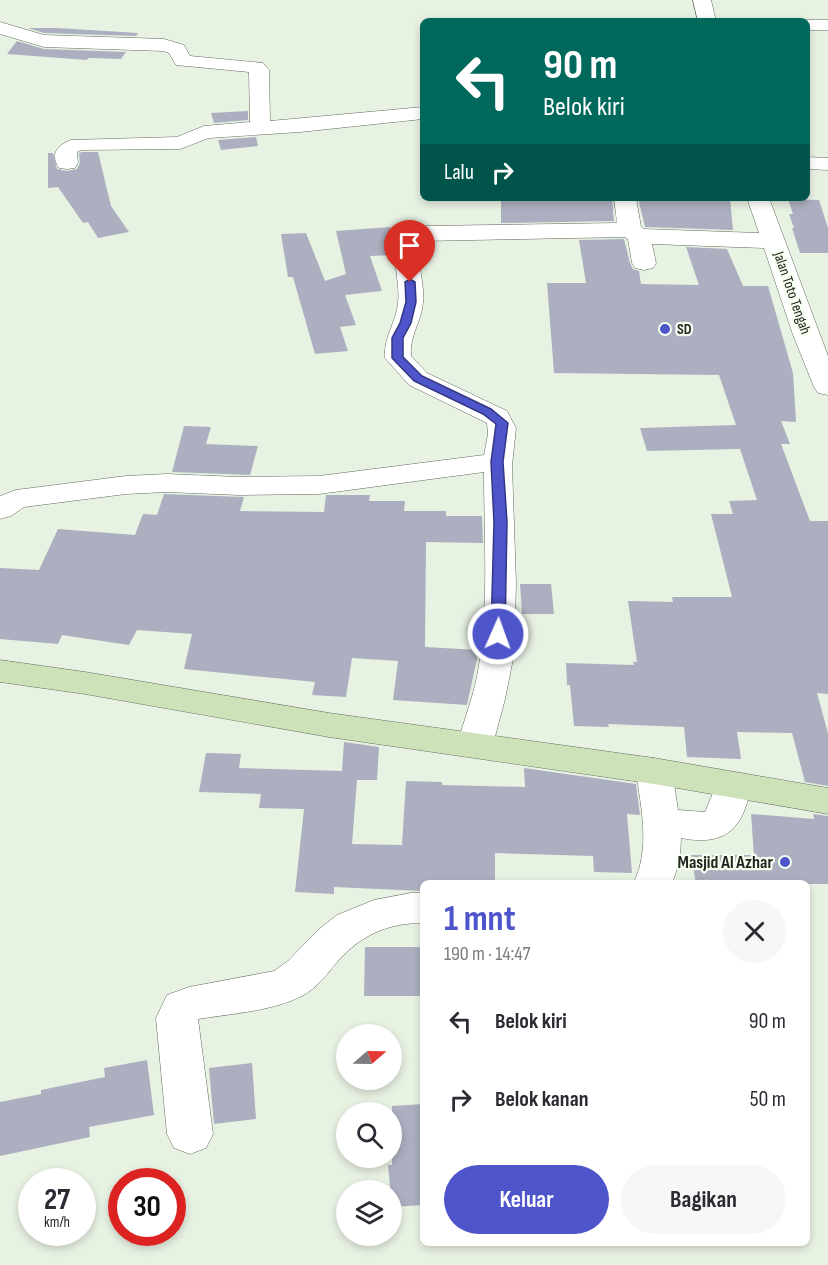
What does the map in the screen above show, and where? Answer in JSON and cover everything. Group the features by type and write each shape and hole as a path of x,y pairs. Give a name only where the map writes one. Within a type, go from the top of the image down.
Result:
{"main road":[{"path":"0,671 85,683 329,725 654,771 828,801"}],"street":[{"path":"702,0 707,18"},
{"path":"810,25 828,26"},
{"path":"0,28 17,30 28,38 44,41 164,45 177,49 183,61 256,67 259,70 260,128"},
{"path":"67,164 66,149 78,144 180,143 204,132 300,126 420,113"},
{"path":"810,163 828,164"},
{"path":"626,201 644,263"},
{"name":"Jalan Toto Tengah","path":"759,201 806,335 828,387"},
{"path":"475,744 497,657 501,522 497,462 503,429 497,417 418,379 398,358 398,338 406,323 411,302 406,254 409,239 412,235 427,233 634,233 773,241"},
{"path":"0,510 16,499 126,485 166,483 239,486 357,482 450,466 497,462"},
{"path":"654,771 661,820 661,858 658,875 655,880"},
{"path":"661,820 688,826 712,826 721,822 726,815 733,785"},
{"path":"189,1134 177,1018 182,1008 189,1004 280,987 294,982 335,938 351,926 374,915 392,910 420,908"}],"building":[{"path":"28,28 138,33 136,36 44,33"},
{"path":"17,41 44,49 126,52 121,59 88,58 87,60 7,54"},
{"path":"248,111 248,120 214,123 211,113"},
{"path":"256,137 258,146 221,150 218,140"},
{"path":"98,152 111,206 129,232 98,238 88,222 83,223 58,187 48,188 48,153 53,153 57,169 67,171 77,169 80,163 79,153"},
{"path":"819,200 828,228 828,253 800,253 789,214 793,214 789,201"},
{"path":"501,201 612,201 614,221 501,223"},
{"path":"639,201 730,201 733,230 645,227"},
{"path":"390,227 393,255 370,256 382,291 345,295 356,325 340,327 348,351 315,354 293,277 288,277 281,234 306,233 325,281 346,274 336,231"},
{"path":"624,239 630,263 633,269 639,271 641,284 699,285 686,247 727,249 743,286 768,286 793,373 796,422 781,421 790,444 781,444 810,521 828,521 828,694 817,693 828,733 828,786 805,782 792,733 737,732 741,759 687,757 684,727 608,724 609,727 574,726 566,663 634,665 633,662 637,662 628,601 673,602 672,597 732,597 711,514 733,514 729,501 757,500 740,449 647,451 640,428 736,425 719,375 554,373 547,283 586,283 579,240"},
{"path":"184,426 211,427 206,444 258,446 250,475 172,472"},
{"path":"164,494 244,497 240,511 324,512 326,495 370,495 369,501 405,501 404,511 446,511 446,516 482,516 483,543 426,542 425,647 479,650 467,705 393,700 398,661 352,658 346,697 312,695 315,682 184,669 192,634 137,630 129,645 62,635 58,644 0,639 0,568 39,570 58,529 135,535 143,514 157,515"},
{"path":"520,584 551,584 554,614 522,614"},
{"path":"344,742 379,747 377,780 357,780 352,844 402,845 406,781 442,782 442,785 525,787 524,768 636,784 640,815 627,814 632,873 594,872 593,856 495,853 495,880 420,880 420,891 334,887 334,894 295,892 304,809 259,808 261,794 199,792 206,753 241,754 239,768 342,771"},
{"path":"751,814 814,819 813,814 828,816 828,884 810,884 810,880 695,880 691,855 754,855"},
{"path":"365,947 420,947 420,996 364,996"},
{"path":"147,1060 154,1115 89,1127 90,1137 0,1156 0,1102 41,1094 41,1090 105,1077 104,1068"},
{"path":"252,1063 256,1119 214,1124 209,1068"},
{"path":"420,1104 420,1205 402,1206 402,1180 389,1180 388,1168 402,1168 402,1105"}],"place":[{"name":"SD","path":"665,329"},
{"name":"Masjid Al Azhar","path":"785,862"}],"route":[{"path":"410,282 411,302 406,323 398,338 396,348 398,358 418,379 487,411 502,423 497,462 501,522 498,634"}]}
